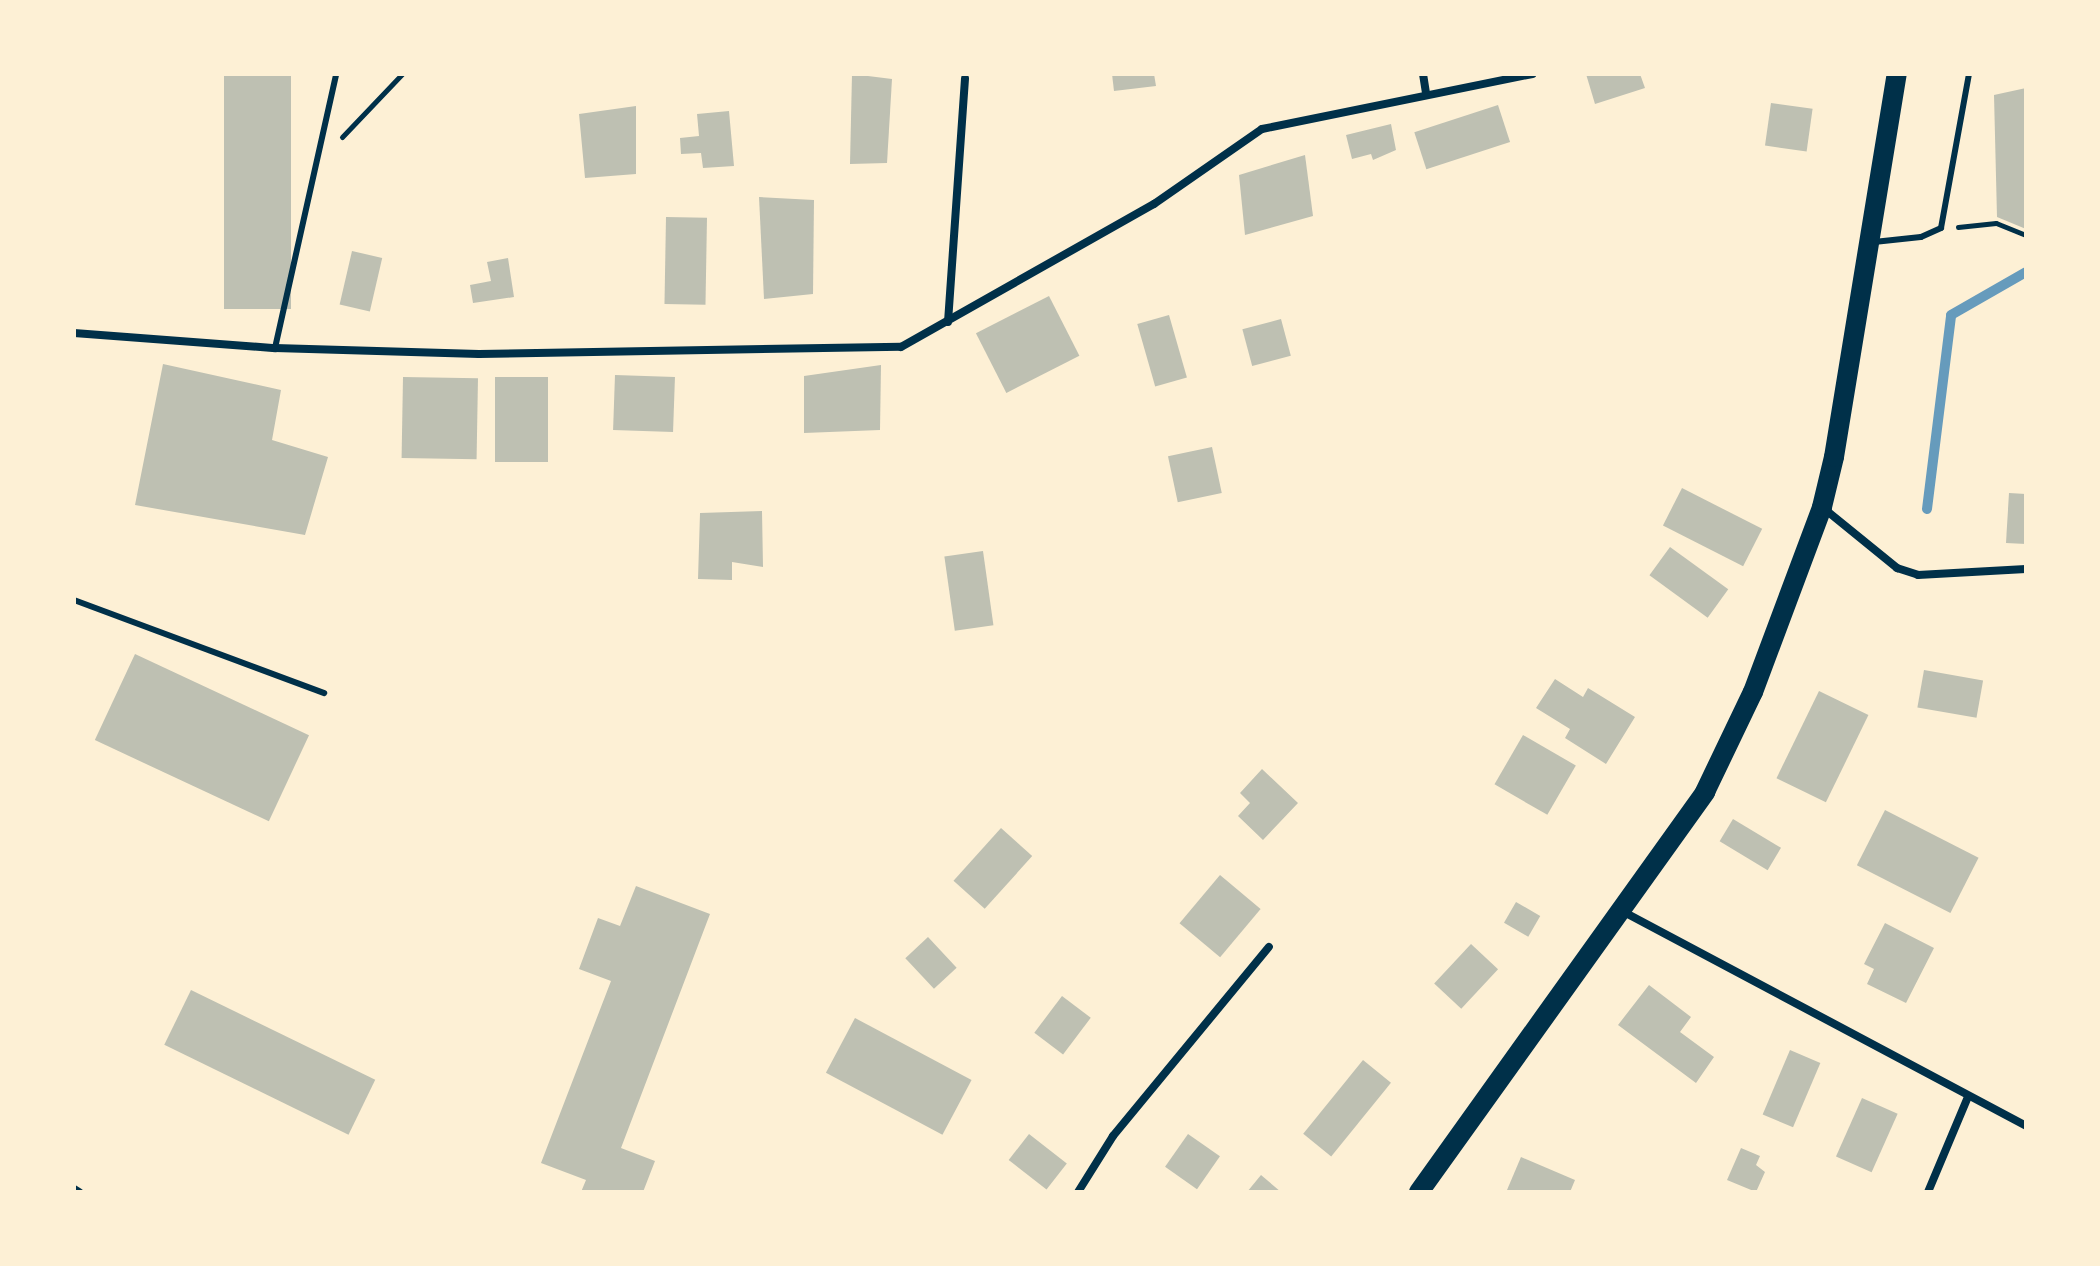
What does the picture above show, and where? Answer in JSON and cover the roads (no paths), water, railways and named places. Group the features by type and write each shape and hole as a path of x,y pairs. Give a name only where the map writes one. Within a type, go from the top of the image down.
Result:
{"main road":[{"path":"1419,1192 1705,792 1753,692 1822,507 1897,74"}],"street":[{"path":"1423,74 1426,92"},
{"path":"74,333 275,348 479,354 901,347 1154,204 1262,129 1426,92 1532,74"},
{"path":"948,322 965,79"},
{"path":"1822,507 1897,568 1918,575 2026,569"},
{"path":"1621,911 2026,1126"},
{"path":"1078,1192 1113,1136 1269,947"},
{"path":"1928,1192 1968,1097"}],"lane":[{"path":"275,348 336,74"},
{"path":"1870,242 1921,237 1941,228 1969,74"},
{"path":"74,600 324,693"}],"waterway":[{"path":"1927,509 1951,315 2026,272"}]}
